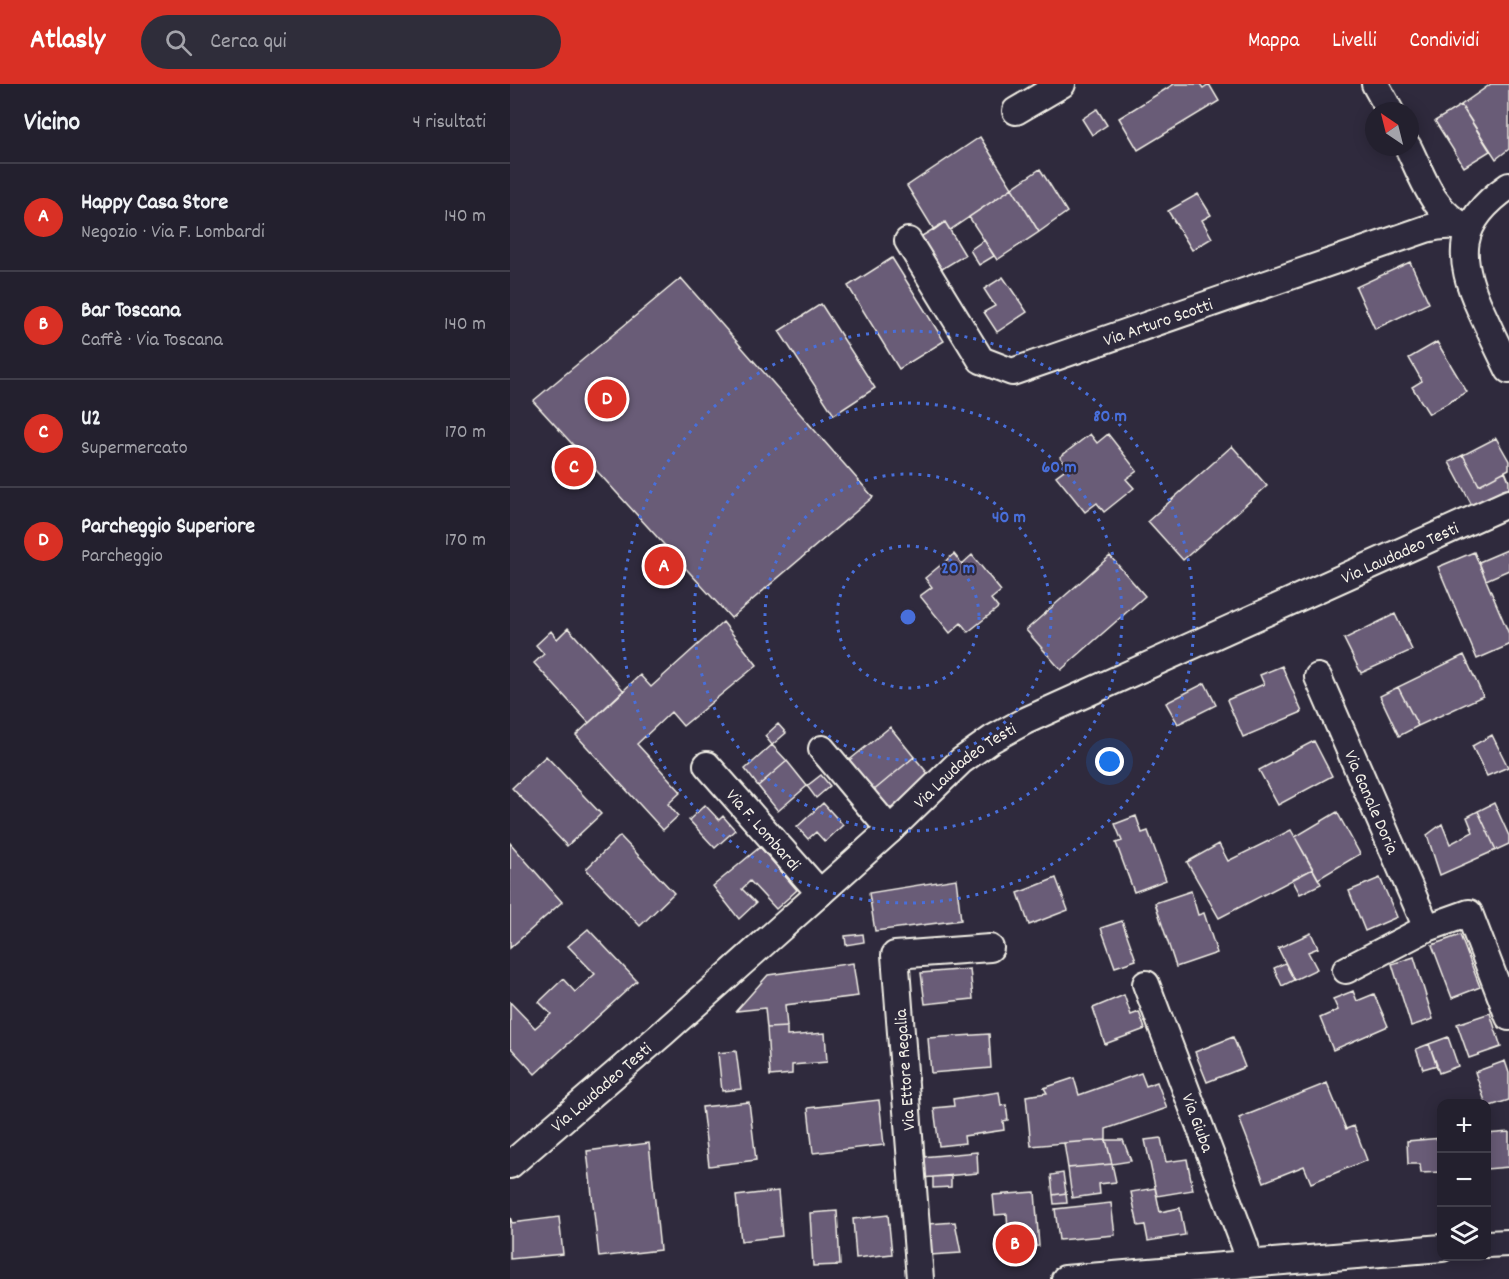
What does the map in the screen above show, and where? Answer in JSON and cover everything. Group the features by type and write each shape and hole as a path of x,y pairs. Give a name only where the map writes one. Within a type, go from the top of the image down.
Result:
{"street":[{"path":"1016,111 1062,84"},
{"path":"1375,84 1385,102"},
{"path":"1412,156 1440,208 1455,222 1469,229"},
{"path":"1509,186 1482,209 1469,229 1464,252 1469,282 1477,304 1509,370"},
{"name":"Via Arturo Scotti","path":"908,241 981,360 1012,372 1426,229 1454,225 1469,229"},
{"name":"Via Laudadeo Testi","path":"510,1165 820,893 961,762 1008,729 1509,503"},
{"name":"Via Ganale Doria","path":"1318,677 1427,928"},
{"path":"822,749 890,830"},
{"name":"Via F. Lombardi","path":"707,765 820,893"},
{"path":"1346,970 1427,928 1469,913 1509,1017"},
{"name":"Via Ettore Regalia","path":"920,1279 895,956 990,948"},
{"name":"Via Giuba","path":"1146,984 1245,1246 1248,1264"},
{"path":"1491,1244 1509,1243"},
{"path":"1065,1279 1437,1248"}],"building":[{"path":"1174,84 1200,84 1203,88 1209,84 1219,101 1138,150 1119,118"},
{"path":"1491,84 1509,84 1509,149 1496,159 1461,105"},
{"path":"1461,105 1490,151 1464,167 1435,121"},
{"path":"1097,109 1107,125 1092,135 1082,119"},
{"path":"980,137 1012,188 950,230 945,222 934,230 907,186"},
{"path":"1040,169 1067,212 1039,232 1012,188"},
{"path":"1012,188 1039,232 997,260 969,217"},
{"path":"1198,194 1211,215 1202,220 1212,238 1192,250 1168,211"},
{"path":"945,222 965,255 942,269 937,268 917,239"},
{"path":"984,240 994,256 979,265 970,250"},
{"path":"892,258 944,341 899,369 848,286"},
{"path":"1410,262 1429,303 1375,329 1356,287"},
{"path":"1003,277 1027,312 997,332 984,312 995,306 984,289"},
{"path":"681,278 873,497 731,618 533,401"},
{"path":"821,304 875,388 834,415 779,331"},
{"path":"1437,342 1467,392 1429,414 1412,387 1422,381 1409,358"},
{"path":"1090,434 1097,443 1108,434 1137,471 1126,479 1134,488 1104,512 1097,503 1085,512 1056,476 1068,467 1060,457"},
{"path":"1496,438 1509,461 1509,469 1479,485 1463,455"},
{"path":"1232,446 1267,486 1183,560 1148,521"},
{"path":"1463,455 1479,485 1505,471 1509,481 1509,495 1474,509 1449,462"},
{"path":"1507,550 1509,570 1486,580 1479,562"},
{"path":"1474,552 1509,634 1509,645 1477,659 1438,567"},
{"path":"954,554 962,564 972,555 1001,591 991,599 998,608 968,632 961,623 950,633 920,596 932,587 925,578"},
{"path":"1110,556 1145,596 1061,670 1026,630"},
{"path":"1395,614 1412,650 1361,673 1344,639"},
{"path":"723,622 757,665 683,726 671,712 637,744 681,792 668,804 678,816 663,830 576,735 640,675 651,687"},
{"path":"568,628 624,691 589,723 534,663 544,654 536,645 551,631 557,639"},
{"path":"1464,655 1483,696 1418,726 1398,687"},
{"path":"1282,666 1302,712 1243,737 1227,700 1264,684 1260,675"},
{"path":"1205,683 1216,705 1178,724 1166,703"},
{"path":"1398,687 1418,726 1399,736 1380,696"},
{"path":"778,724 786,733 772,745 765,736"},
{"path":"890,727 914,757 872,792 847,762"},
{"path":"1492,735 1508,767 1487,776 1472,746"},
{"path":"1314,741 1332,776 1278,805 1259,770"},
{"path":"772,745 787,761 758,786 745,769"},
{"path":"546,756 601,814 567,846 512,788"},
{"path":"914,757 930,776 888,811 872,792"},
{"path":"787,761 807,786 778,811 758,786"},
{"path":"821,775 830,786 816,798 807,786"},
{"path":"823,803 843,825 825,842 816,832 808,839 797,827"},
{"path":"1494,803 1509,836 1509,844 1496,850 1478,811"},
{"path":"705,805 719,820 723,816 735,830 715,848 689,820"},
{"path":"1478,811 1496,850 1440,875 1427,835 1442,824 1450,844 1473,832 1467,817"},
{"path":"1337,812 1360,854 1318,879 1295,837"},
{"path":"1136,816 1142,833 1148,831 1166,880 1134,892 1116,843 1122,841 1115,824"},
{"path":"1291,830 1313,869 1219,918 1187,862 1219,844 1228,861"},
{"path":"620,836 674,893 640,926 586,869"},
{"path":"510,843 562,902 510,948"},
{"path":"760,847 797,890 776,909 750,881 742,889 756,903 739,919 713,886"},
{"path":"1313,869 1321,884 1300,894 1292,879"},
{"path":"1056,878 1068,910 1029,925 1018,893"},
{"path":"1380,878 1397,917 1365,931 1349,891"},
{"path":"956,879 961,920 875,931 869,893"},
{"path":"1191,891 1198,915 1204,913 1217,953 1176,967 1155,903"},
{"path":"1122,921 1136,960 1115,967 1101,928"},
{"path":"588,929 637,981 535,1074 510,1047 510,1002 535,1028 551,1014 539,1002 563,979 575,992 595,974 568,946"},
{"path":"1311,933 1318,948 1308,952 1317,969 1294,980 1278,948"},
{"path":"863,934 864,942 846,945 845,936"},
{"path":"1460,935 1480,987 1452,998 1432,945"},
{"path":"1414,957 1433,1019 1411,1026 1392,964"},
{"path":"853,963 858,996 785,1005 787,1027 767,1028 765,1008 736,1011 768,975"},
{"path":"1285,963 1294,980 1282,986 1274,968"},
{"path":"970,969 973,999 925,1004 921,973"},
{"path":"1353,991 1357,1001 1374,994 1388,1026 1333,1050 1320,1018 1338,1010 1333,999"},
{"path":"1124,995 1131,1015 1139,1012 1145,1029 1105,1044 1093,1008"},
{"path":"1490,1013 1501,1047 1469,1058 1457,1024"},
{"path":"787,1027 787,1036 825,1033 827,1062 792,1065 792,1074 770,1076 767,1028"},
{"path":"989,1034 991,1068 931,1073 928,1038"},
{"path":"1233,1037 1245,1067 1207,1082 1195,1052"},
{"path":"1448,1037 1458,1066 1439,1073 1429,1044"},
{"path":"1429,1044 1437,1065 1423,1069 1416,1049"},
{"path":"736,1051 741,1089 722,1091 718,1053"},
{"path":"1505,1061 1509,1073 1509,1100 1491,1106 1491,1099 1484,1099 1475,1072"},
{"path":"1141,1073 1146,1086 1157,1082 1167,1108 1106,1129 1106,1140 1031,1146 1026,1096 1047,1093 1044,1088 1074,1078 1079,1095"},
{"path":"1327,1083 1346,1129 1354,1126 1367,1160 1311,1183 1304,1166 1264,1182 1239,1118"},
{"path":"999,1092 1001,1106 1006,1105 1008,1120 1003,1121 1004,1130 964,1136 965,1143 939,1146 934,1108 954,1106 953,1099"},
{"path":"879,1100 884,1145 813,1153 808,1108"},
{"path":"749,1102 756,1160 709,1166 702,1107"},
{"path":"1509,1132 1509,1167 1491,1169 1491,1134"},
{"path":"1161,1138 1166,1162 1187,1159 1193,1190 1157,1196 1145,1140"},
{"path":"1437,1138 1437,1172 1421,1173 1420,1164 1408,1164 1407,1141"},
{"path":"1106,1140 1112,1164 1068,1168 1064,1143"},
{"path":"1106,1140 1123,1140 1131,1161 1112,1164"},
{"path":"649,1143 660,1250 599,1257 587,1151"},
{"path":"977,1152 978,1173 922,1178 922,1157"},
{"path":"1112,1164 1116,1182 1099,1184 1100,1194 1072,1198 1068,1168"},
{"path":"1063,1173 1066,1193 1053,1195 1051,1175"},
{"path":"951,1176 951,1187 933,1188 933,1177"},
{"path":"1155,1188 1160,1212 1180,1208 1185,1235 1148,1241 1145,1225 1138,1226 1131,1192"},
{"path":"778,1191 782,1236 741,1241 736,1196"},
{"path":"1035,1192 1039,1246 1009,1248 1007,1214 995,1215 993,1195"},
{"path":"1066,1193 1067,1203 1054,1204 1053,1195"},
{"path":"1111,1203 1115,1235 1059,1240 1055,1209"},
{"path":"837,1211 840,1265 813,1266 810,1213"},
{"path":"888,1215 892,1254 856,1258 853,1219"},
{"path":"510,1217 512,1223 559,1217 563,1254 510,1259"},
{"path":"955,1222 961,1253 930,1255 928,1224"}],"place":[{"name":"Parcheggio Superiore","path":"607,399"},
{"name":"U2","path":"574,467"},
{"name":"Happy Casa Store","path":"664,566"},
{"name":"Bar Toscana","path":"1015,1244"}]}
